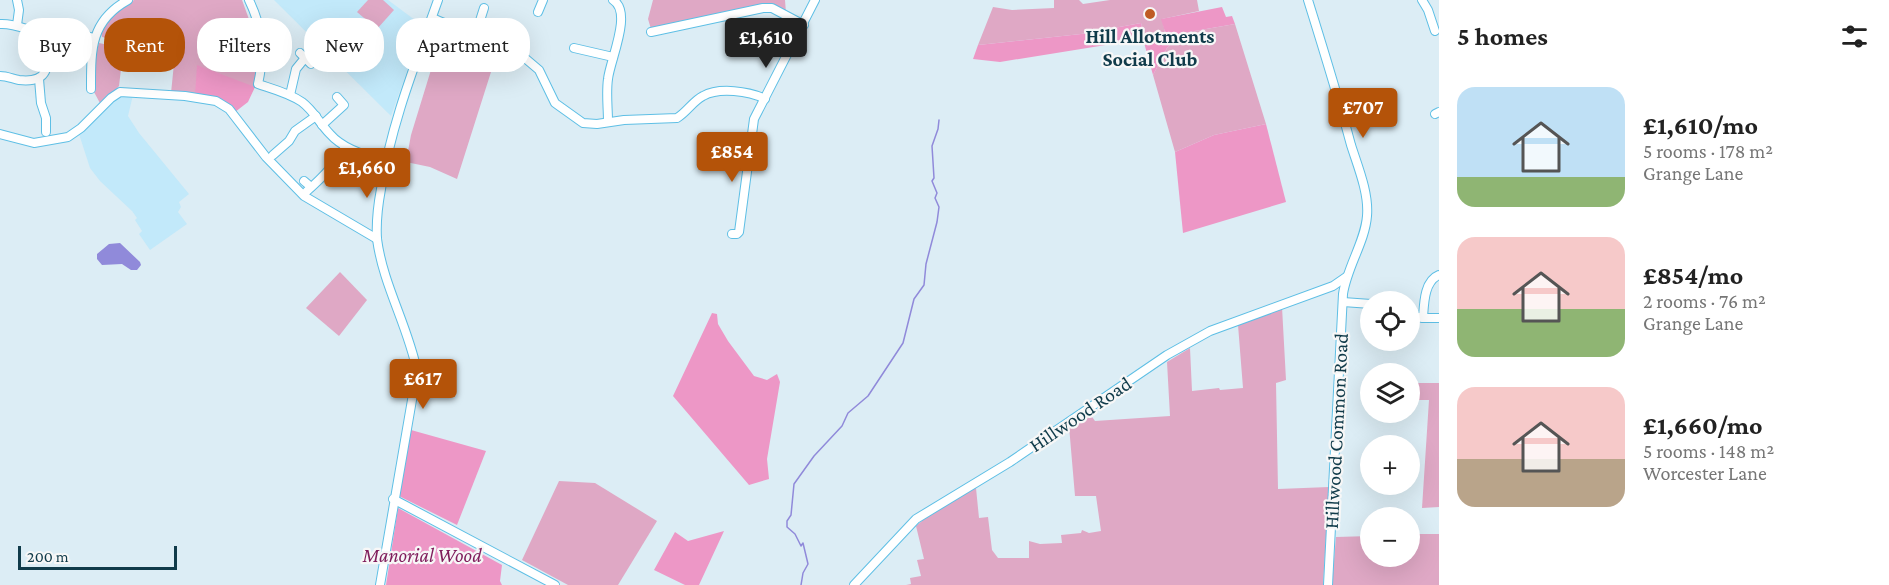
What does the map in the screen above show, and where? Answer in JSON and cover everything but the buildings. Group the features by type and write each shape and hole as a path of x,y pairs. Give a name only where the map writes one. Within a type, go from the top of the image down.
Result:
{"street":[{"path":"0,24 17,25 19,10 17,0"},
{"path":"89,85 94,38 104,19 117,6 128,0"},
{"path":"249,0 258,21 263,45 263,57 255,94"},
{"path":"432,18 438,0"},
{"path":"732,234 737,234 739,231 754,119 815,0"},
{"name":"Hillwood Common Road","path":"1308,0 1326,57 1366,202 1367,213 1366,226 1346,277 1343,298 1328,585"},
{"path":"1422,0 1428,10 1434,31"},
{"path":"608,122 608,78 622,17 616,1"},
{"path":"480,18 483,8"},
{"path":"651,32 763,8 772,8 804,25"},
{"path":"580,47 613,57"},
{"path":"290,95 296,69 304,59"},
{"path":"530,64 555,103 561,109 589,124 678,118 702,96 721,91 756,95 765,99"},
{"path":"0,76 22,80 39,79 46,72"},
{"path":"380,585 393,499 417,371 383,268 377,238 378,211 385,160 413,72"},
{"path":"39,79 41,103 51,122 46,132"},
{"path":"258,84 290,95 305,105 336,141 345,147 385,160"},
{"path":"0,134 34,143 68,136 81,128 120,92 185,96 216,101 229,109 266,157 304,196 377,238"},
{"path":"322,125 344,105 337,97"},
{"path":"274,151 289,141 295,131 316,116"},
{"path":"304,181 309,189 328,168 337,162 345,147"},
{"path":"1423,318 1429,282 1439,275"},
{"name":"Hillwood Road","path":"854,585 916,519 1010,462 1167,355 1210,331 1333,285 1346,277"},
{"path":"1333,285 1343,298 1360,302"},
{"path":"1420,318 1439,318"},
{"path":"393,499 555,585"}],"shaded area":[{"path":"134,0 242,0 249,18 197,18 197,72 258,72 250,96 235,112 230,106 215,99 171,93 173,72 185,72 185,18 111,18"},
{"path":"274,0 388,0 412,18 396,18 396,72 407,72 391,116 347,72 384,72 384,18 304,18 304,30"},
{"path":"368,0 383,0 394,10 384,21 384,18 364,18 357,12"},
{"path":"653,0 785,0 786,13 774,7 651,29 648,19"},
{"path":"1054,0 1079,0 1083,4 1110,0 1197,0 1199,11 1162,19 1165,32 1145,37 1141,23 1081,34 978,45 993,7 1012,10 1054,8"},
{"path":"1235,24 1266,124 1214,135 1175,152 1153,75 1167,48 1183,33"},
{"path":"104,26 104,37 102,37 101,30"},
{"path":"99,43 104,44 104,72 121,72 119,86 101,105 94,92 95,56"},
{"path":"430,72 491,72 457,179 430,167 406,162 411,135"},
{"path":"124,94 133,95 128,116 139,133 189,194 179,202 181,207 178,212 187,224 150,250 139,234 142,231 132,211 100,181 90,168 79,134"},
{"path":"120,243 140,262 141,265 137,270 131,270 122,264 102,265 97,259 97,254 109,244"},
{"path":"340,272 367,300 339,336 306,308"},
{"path":"1282,307 1286,380 1276,383 1278,489 1329,487 1323,585 906,585 911,584 910,578 921,576 917,560 924,559 916,526 930,514 976,488 979,518 988,517 992,550 998,558 1029,558 1029,541 1040,544 1062,543 1061,535 1081,533 1082,530 1089,533 1101,531 1096,496 1075,496 1069,426 1090,414 1095,421 1170,416 1167,362 1190,348 1192,391 1243,388 1238,325"},
{"path":"1420,383 1439,383 1439,507 1422,508 1429,400 1420,400"},
{"path":"559,481 595,483 657,521 618,585 568,585 522,560"},
{"path":"1420,534 1439,534 1439,585 1332,585 1336,537 1360,536 1360,567 1420,567"}],"green space":[{"path":"1222,7 1226,17 1232,16 1235,24 1183,33 1167,48 1153,75 1143,39 1000,62 973,59 978,45 1081,34 1141,23 1145,37 1165,32 1161,19"},
{"path":"197,65 197,72 215,72 255,87 248,102 235,112 222,102 195,96"},
{"path":"1266,124 1286,202 1183,233 1175,152 1214,135"},
{"path":"712,313 717,314 718,324 728,341 754,376 767,380 777,374 780,382 767,459 769,479 749,485 673,396"},
{"path":"411,430 486,451 457,525 397,495"},
{"name":"Manorial Wood","path":"398,508 502,565 500,581 502,585 386,585"},
{"path":"724,531 699,585 685,585 654,570 675,532 688,541"}],"waterway":[{"path":"801,585 803,573 808,564 803,543 801,546 795,534 787,527 787,521 791,515 794,484 814,456 842,426 848,413 868,396 903,343 914,299 924,285 926,264 937,222 939,207 932,181 934,178 932,146 939,120"}],"place":[{"name":"Hill Allotments Social Club","path":"1150,14"}]}
